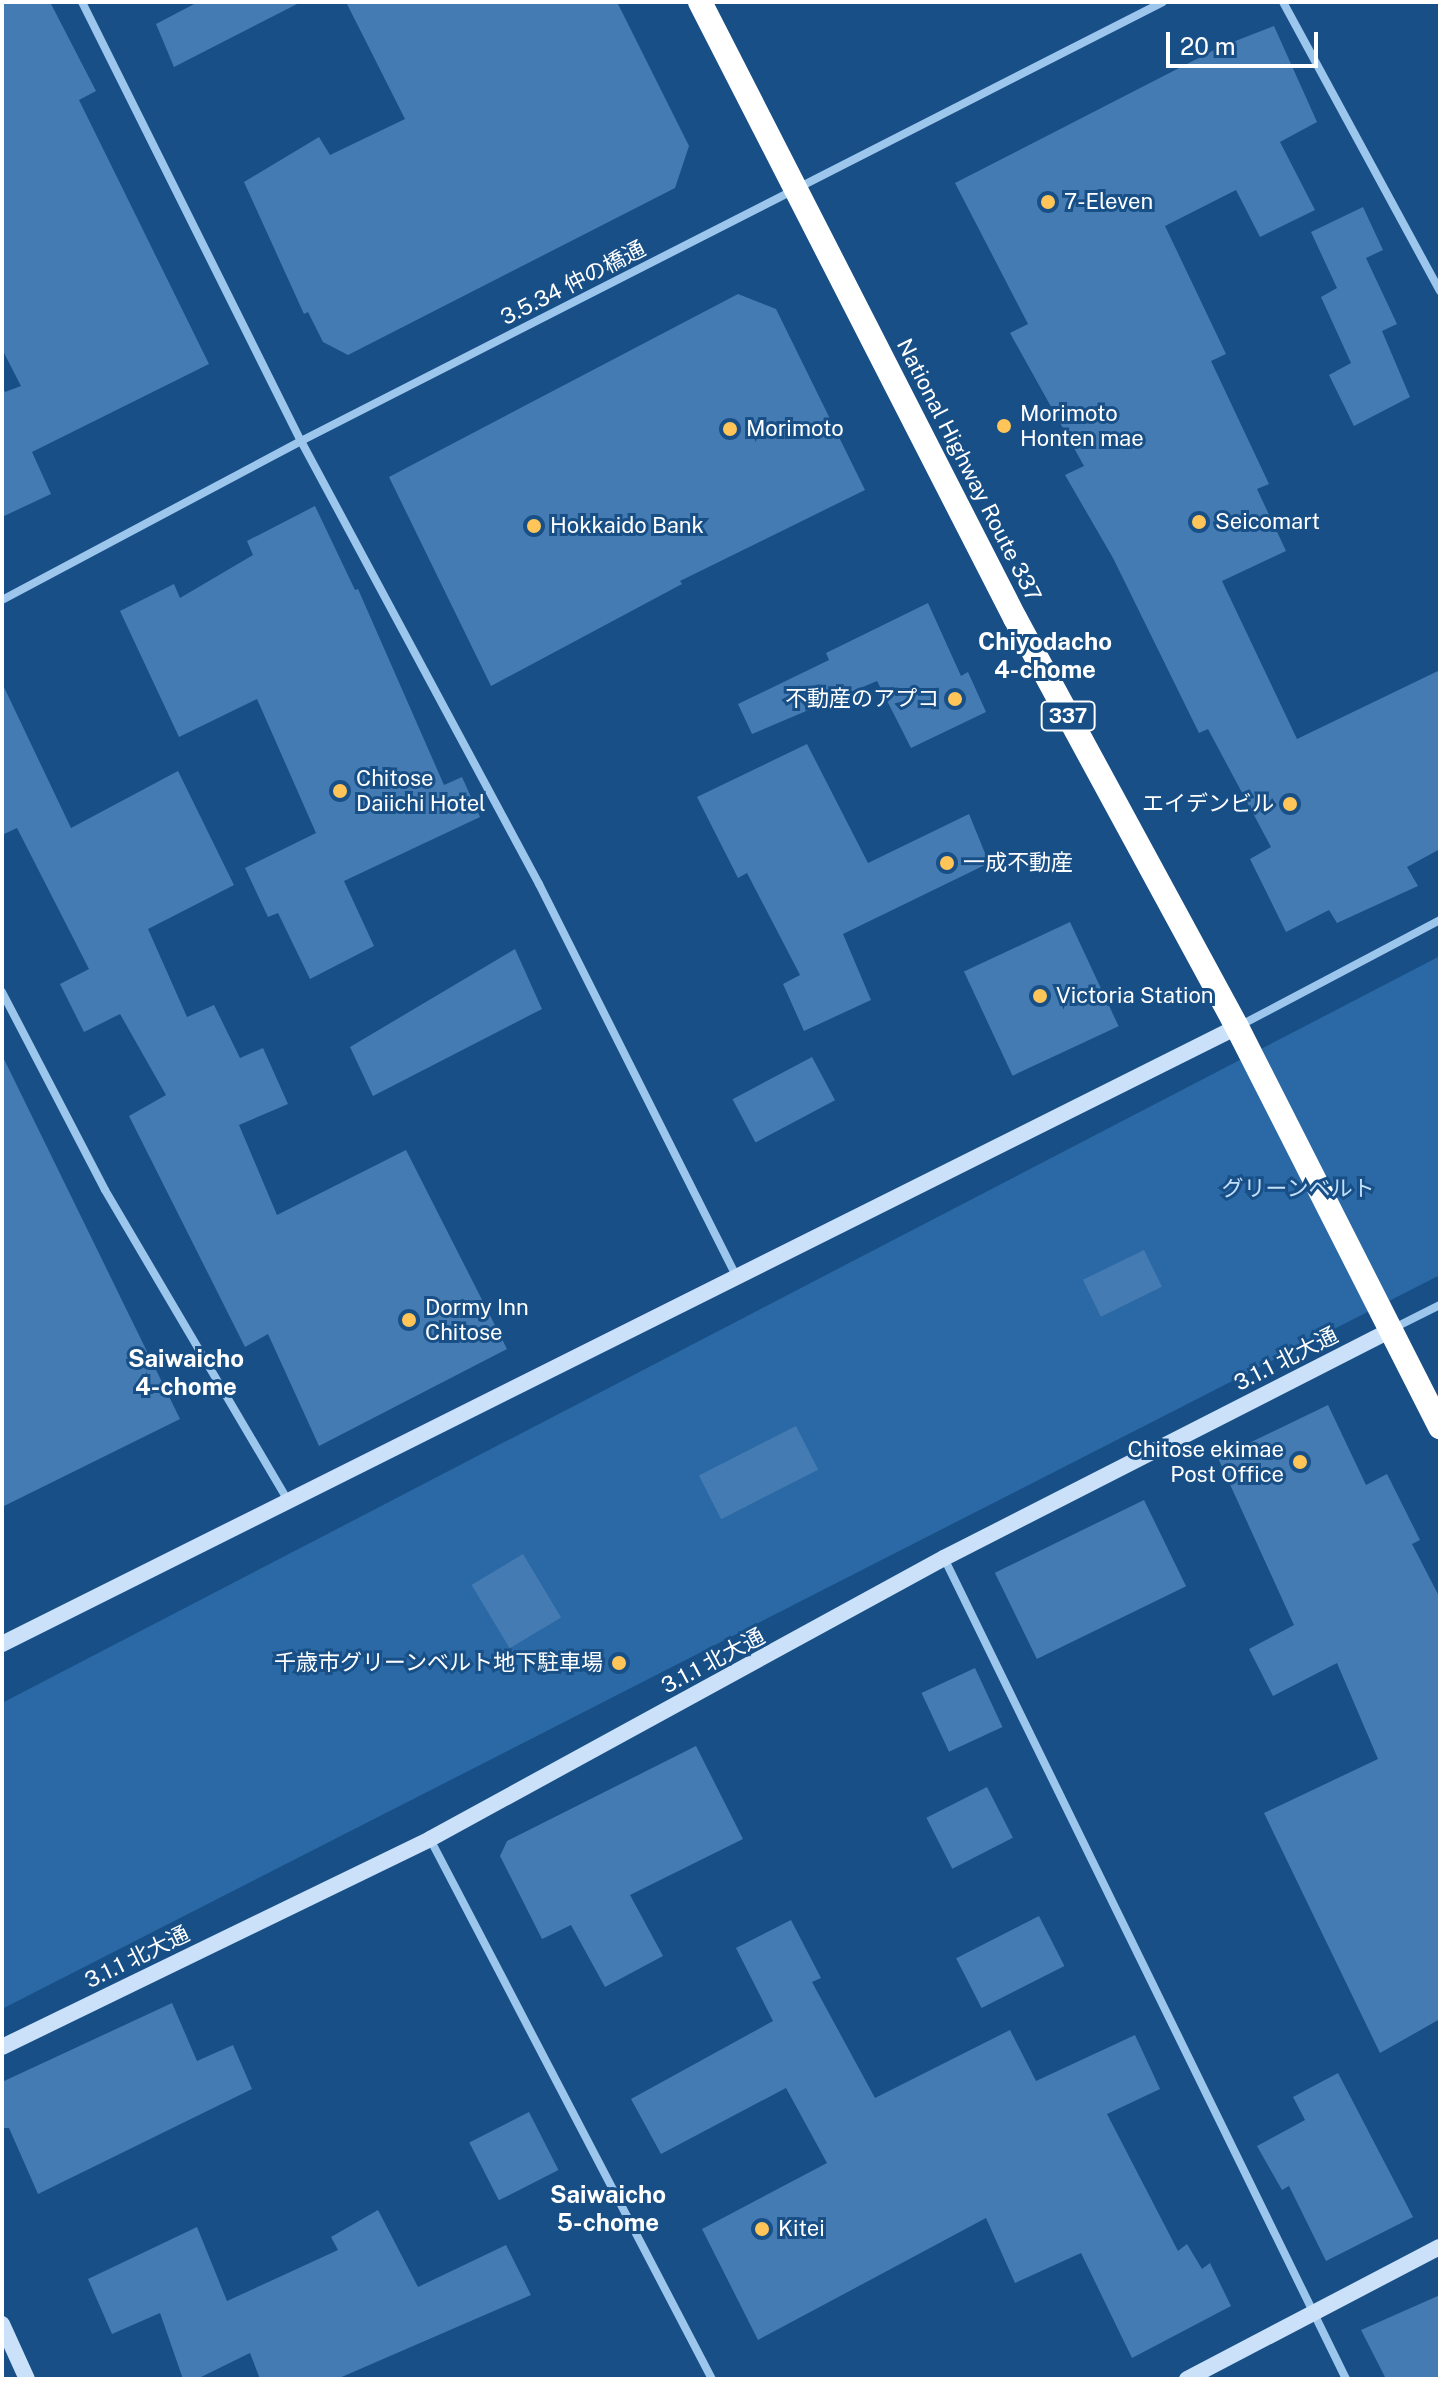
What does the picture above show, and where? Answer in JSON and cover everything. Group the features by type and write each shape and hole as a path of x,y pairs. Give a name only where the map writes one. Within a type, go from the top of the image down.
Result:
{"highway":[{"name":"National Highway Route 337","path":"700,2 1015,618 1237,1027 1440,1427"}],"street":[{"path":"82,2 301,441 539,884 737,1279"},
{"name":"3.5.34 仲の橋通","path":"2,600 301,441 796,192 1163,2"},
{"path":"1283,2 1440,291"},
{"path":"2,1644 287,1499 737,1279 1237,1027 1440,920"},
{"path":"2,992 105,1190 287,1499"},
{"name":"3.1.1 北大通","path":"2,2047 430,1839 944,1558 1440,1305"},
{"path":"944,1558 1346,2379"},
{"path":"430,1839 712,2379"},
{"path":"1187,2379 1440,2247"},
{"path":"2,2324 27,2379"}],"green space":[{"name":"グリーンベルト","path":"1440,956 1440,1275 2,2009 2,1703"}],"building":[{"path":"2,2 50,2 96,91 79,100 209,364 32,452 51,494 2,517 2,385 5,392 21,386 2,349"},
{"path":"198,2 301,2 174,67 156,24"},
{"path":"346,2 617,2 689,146 675,188 348,355 323,342 308,312 304,314 244,182 319,137 330,155 405,119"},
{"path":"1274,26 1317,122 1280,142 1315,210 1260,237 1236,190 1165,226 1226,354 1211,361 1269,484 1257,489 1286,551 1222,581 1297,739 1440,670 1440,849 1407,867 1418,886 1337,923 1329,910 1286,932 1250,859 1271,847 1208,729 1199,733 1113,558 1065,475 1084,466 1010,333 1028,324 955,183 1220,47"},
{"path":"1363,207 1383,250 1366,258 1397,324 1382,331 1410,397 1354,426 1329,375 1351,363 1321,297 1337,288 1311,232"},
{"path":"738,294 776,309 865,490 680,581 682,584 491,686 389,477"},
{"path":"315,506 355,590 358,589 444,785 462,777 480,817 344,881 374,946 310,979 278,913 268,917 245,868 316,833 257,699 179,737 120,611 174,584 180,598 253,555 247,541"},
{"path":"928,603 961,676 968,672 986,712 911,748 877,681 752,734 738,704 829,660 826,653"},
{"path":"2,683 71,828 178,771 234,885 148,929 187,1017 214,1005 240,1058 263,1048 288,1104 239,1125 277,1215 406,1150 507,1349 319,1446 268,1334 245,1347 129,1116 166,1095 120,1014 84,1032 60,984 89,969 17,828 2,835"},
{"path":"807,744 868,863 969,814 989,863 843,934 871,1000 804,1031 783,984 800,975 747,873 738,878 697,797"},
{"path":"1070,922 1119,1026 1013,1076 964,971"},
{"path":"515,949 542,1009 373,1096 350,1047"},
{"path":"2,1055 180,1419 2,1507"},
{"path":"812,1057 835,1100 756,1143 733,1099"},
{"path":"1144,1250 1162,1287 1101,1317 1083,1280"},
{"path":"1328,1405 1366,1485 1387,1474 1420,1540 1412,1544 1440,1598 1440,2019 1380,2053 1264,1813 1378,1759 1337,1663 1273,1696 1249,1649 1294,1625 1218,1458"},
{"path":"796,1426 818,1470 721,1519 699,1475"},
{"path":"1144,1500 1186,1586 1037,1659 995,1573"},
{"path":"523,1554 561,1617 510,1648 472,1585"},
{"path":"975,1668 1002,1727 949,1752 922,1693"},
{"path":"696,1746 743,1839 630,1895 663,1956 605,1987 571,1925 542,1939 500,1856 507,1841"},
{"path":"987,1787 1013,1838 952,1869 926,1818"},
{"path":"1039,1916 1064,1966 982,2008 956,1958"},
{"path":"791,1920 821,1978 812,1982 875,2098 1010,2030 1036,2081 1135,2035 1160,2089 1107,2114 1178,2251 1187,2244 1202,2269 1210,2263 1231,2306 1132,2358 1081,2253 1015,2283 986,2218 758,2340 702,2229 827,2163 786,2088 661,2154 631,2099 773,2021 736,1948"},
{"path":"172,2003 197,2061 233,2045 252,2089 38,2194 9,2128 2,2128 2,2082"},
{"path":"1338,2073 1413,2217 1326,2261 1289,2186 1282,2190 1257,2146 1305,2120 1293,2097"},
{"path":"529,2112 559,2170 499,2200 469,2142"},
{"path":"378,2210 418,2287 506,2245 531,2295 337,2379 260,2379 250,2353 197,2379 183,2379 160,2313 112,2334 88,2279 197,2227 227,2301 338,2250 331,2237"},
{"path":"1440,2295 1440,2379 1386,2379 1361,2330"}],"place":[{"name":"7-Eleven","path":"1048,202"},
{"name":"Morimoto Honten mae","path":"1004,426"},
{"name":"Morimoto","path":"730,429"},
{"name":"Seicomart","path":"1199,522"},
{"name":"Hokkaido Bank","path":"534,526"},
{"name":"不動産のアプコ","path":"955,699"},
{"name":"Chitose Daiichi Hotel","path":"340,791"},
{"name":"エイデンビル","path":"1290,804"},
{"name":"一成不動産","path":"947,863"},
{"name":"Victoria Station","path":"1040,996"},
{"name":"Dormy Inn Chitose","path":"409,1320"},
{"name":"Chitose ekimae Post Office","path":"1300,1462"},
{"name":"千歳市グリーンベルト地下駐車場","path":"619,1663"},
{"name":"Kitei","path":"762,2229"}],"district":[{"name":"Chiyodacho 4-chome","path":"1045,656"},
{"name":"Saiwaicho 4-chome","path":"186,1373"},
{"name":"Saiwaicho 5-chome","path":"608,2209"}]}
